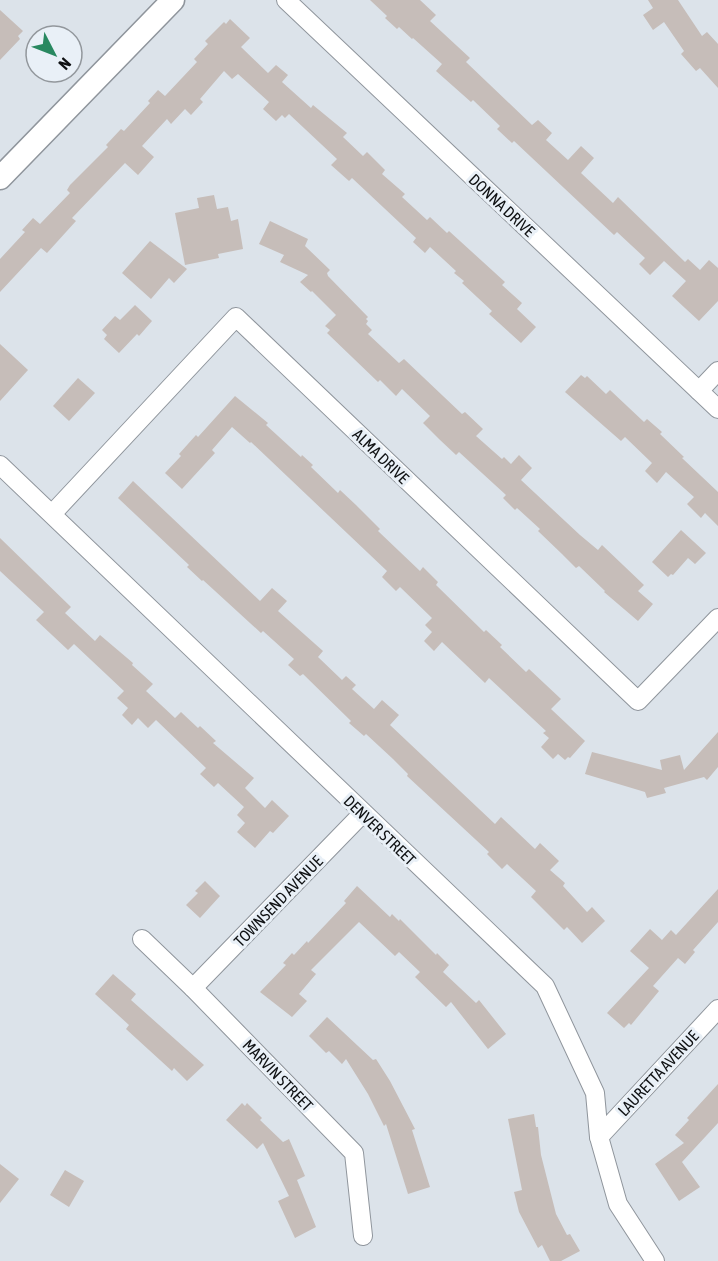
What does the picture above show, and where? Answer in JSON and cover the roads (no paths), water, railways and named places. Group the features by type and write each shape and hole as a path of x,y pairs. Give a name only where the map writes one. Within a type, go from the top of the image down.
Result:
{"street":[{"path":"0,178 173,0"},
{"name":"DONNA DRIVE","path":"286,0 718,409"},
{"name":"ALMA DRIVE","path":"52,514 236,317 638,701 718,618"},
{"path":"699,391 718,371"},
{"name":"DENVER STREET","path":"0,465 545,986 595,1093 599,1137 618,1204 656,1261"},
{"name":"TOWNSEND AVENUE","path":"193,988 363,813"},
{"name":"MARVIN STREET","path":"142,939 354,1153 363,1236"},
{"name":"LAURETTA AVENUE","path":"599,1137 718,1009"}]}
